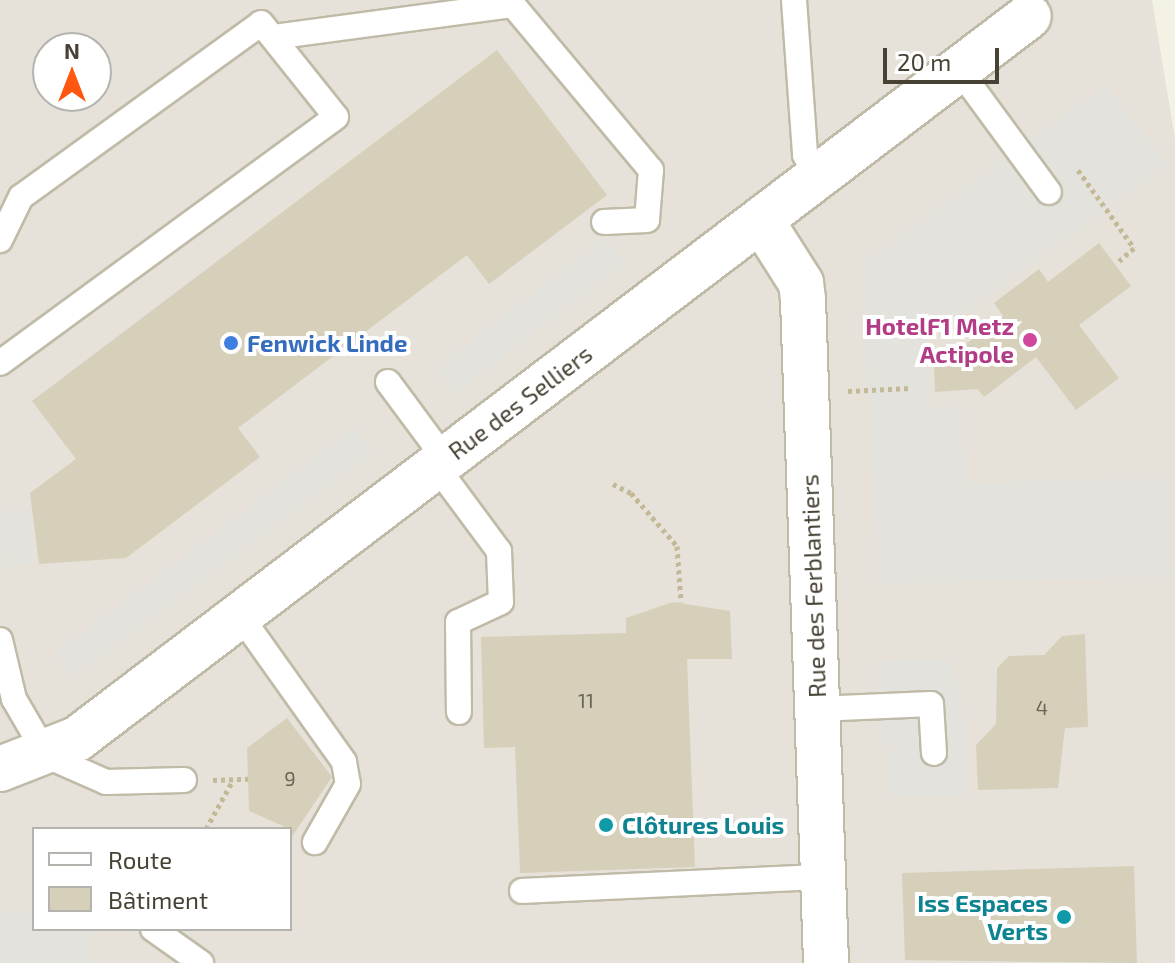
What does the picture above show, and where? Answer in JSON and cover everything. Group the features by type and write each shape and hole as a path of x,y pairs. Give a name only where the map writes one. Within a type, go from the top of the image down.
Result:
{"street":[{"name":"Rue des Selliers","path":"0,769 47,756 1029,16"},
{"name":"Rue des Ferblantiers","path":"761,220 801,283 826,963"}],"lane":[{"path":"794,0 805,155 818,178"},
{"path":"273,37 513,5 651,170 647,220 604,222"},
{"path":"0,240 21,197 261,23 336,117 0,363"},
{"path":"960,71 1049,192"},
{"path":"388,382 499,551 501,602 458,622 459,712"},
{"path":"239,614 344,762 348,784 315,842"},
{"path":"0,640 14,699 47,756 106,782 184,780"},
{"path":"817,709 931,704 934,753"},
{"path":"522,891 823,877"},
{"path":"156,931 201,963"}],"path":[{"path":"1078,170 1134,248 1118,262"},
{"path":"806,393 911,388"},
{"path":"613,484 631,493 677,546 681,602"},
{"path":"207,827 233,780"}],"shaded area":[{"path":"0,0 1152,0 1175,139 1175,963 0,963"},
{"path":"1106,85 1167,164 925,341 928,408 962,406 967,484 1167,477 1171,577 878,583 863,263"},
{"path":"607,237 626,262 454,394 435,369"},
{"path":"355,428 372,452 73,677 55,653"},
{"path":"28,508 34,564 5,567 0,511"},
{"path":"951,658 967,732 967,797 889,796 886,751 913,750 880,745 877,661"},
{"path":"32,911 32,931 90,931 91,963 0,963 0,912"}],"building":[{"name":"Fenwick Linde","path":"497,50 607,195 489,284 467,255 238,428 260,457 126,558 39,564 30,493 76,459 32,401"},
{"name":"HotelF1 Metz Actipole","path":"1099,243 1131,286 1079,325 1119,378 1076,410 1036,357 984,397 978,389 935,392 934,368 1003,316 994,303 1039,269 1048,282"},
{"path":"673,602 730,611 732,659 687,659 695,867 520,873 515,747 484,748 481,637 626,633 626,618"},
{"path":"1085,634 1088,727 1065,728 1058,788 978,790 976,745 996,724 997,668 1009,656 1044,655 1062,636"},
{"path":"287,718 332,777 292,837 292,827 249,811 247,748"},
{"name":"Iss Espaces Verts","path":"1134,866 1137,963 905,960 902,873"}],"place":[{"name":"HotelF1 Metz Actipole","path":"1030,340"},
{"name":"Fenwick Linde","path":"231,343"},
{"name":"Clôtures Louis","path":"606,825"},
{"name":"Iss Espaces Verts","path":"1064,917"}]}
